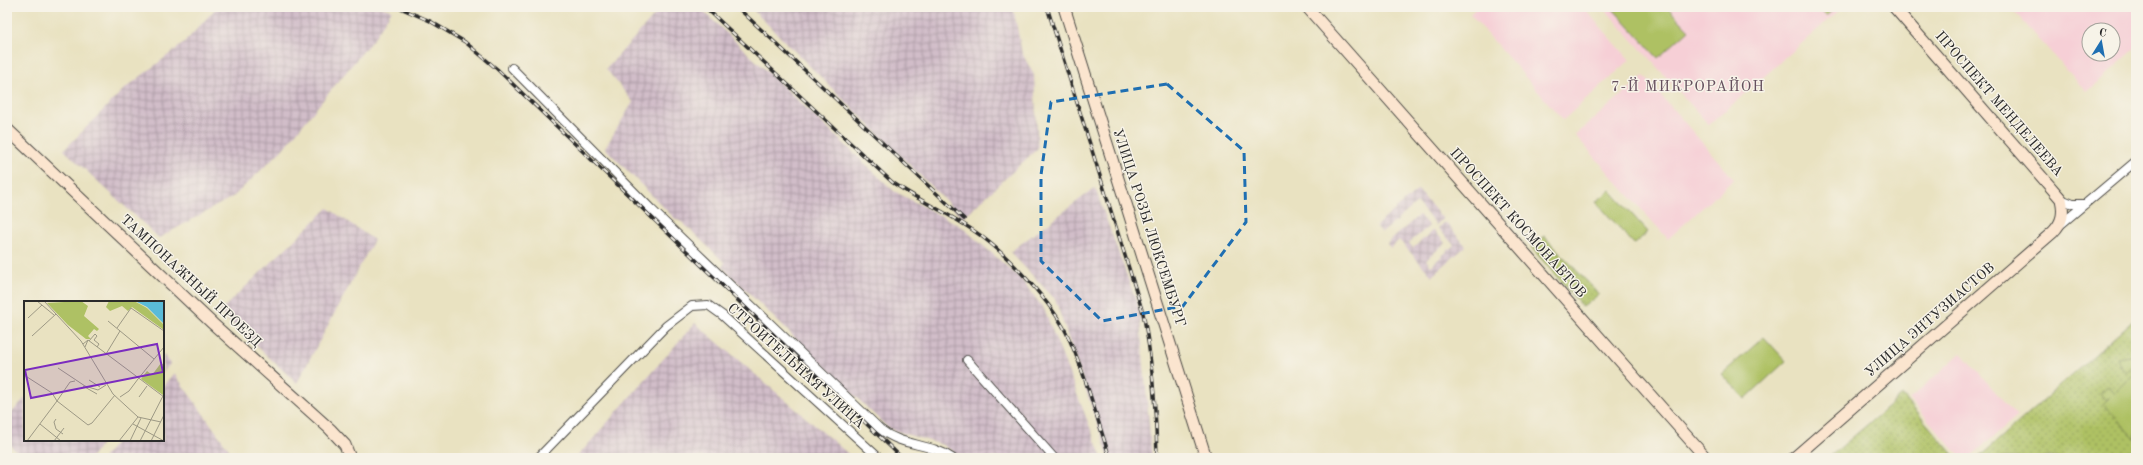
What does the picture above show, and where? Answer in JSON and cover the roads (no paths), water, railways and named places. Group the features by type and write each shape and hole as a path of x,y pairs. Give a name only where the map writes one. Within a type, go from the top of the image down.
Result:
{"street":[{"name":"УЛИЦА РОЗЫ ЛЮКСЕМБУРГ","path":"1064,7 1206,458"},
{"name":"ПРОСПЕКТ КОСМОНАВТОВ","path":"1307,7 1706,458"},
{"name":"ПРОСПЕКТ МЕНДЕЛЕЕВА","path":"1894,7 2061,198 2064,213 2057,227"},
{"path":"512,68 651,209 880,429 891,438 940,450 952,458"},
{"name":"ТАМПОНАЖНЫЙ ПРОЕЗД","path":"7,129 213,324 330,429 345,445 350,458"},
{"name":"УЛИЦА ЭНТУЗИАСТОВ","path":"1794,458 2057,227 2136,161"},
{"path":"2061,198 2073,204 2085,204"},
{"name":"СТРОИТЕЛЬНАЯ УЛИЦА","path":"538,458 666,326 692,306 708,305 722,315 879,458"},
{"path":"967,360 1054,458"}],"railway":[{"path":"398,7 430,21 465,42 497,69 902,458"},
{"path":"705,7 892,182 974,231 995,247 1030,282 1060,321 1073,347 1085,378 1110,458"},
{"path":"737,7 964,219"},
{"path":"1047,7 1143,313 1153,386 1157,458"}],"district":[{"name":"7-Й МИКРОРАЙОН","path":"1688,87"}]}
